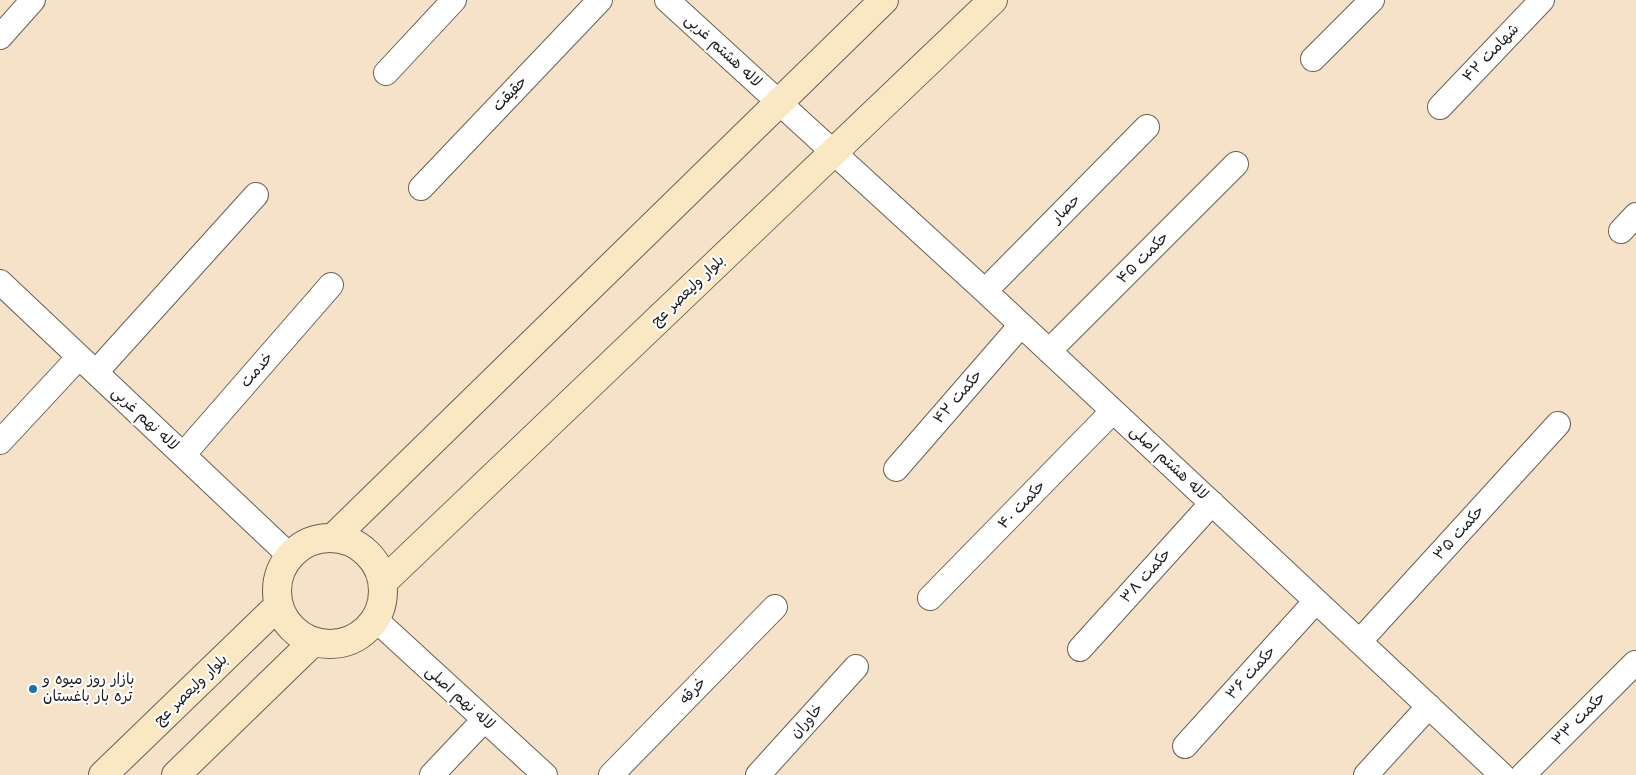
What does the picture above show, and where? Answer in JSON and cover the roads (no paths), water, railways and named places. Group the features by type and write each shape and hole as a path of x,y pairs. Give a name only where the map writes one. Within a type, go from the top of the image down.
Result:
{"main road":[{"path":"333,538 884,0"},
{"name":"بلوار ولیعصر عج","path":"383,582 992,0"},
{"path":"320,538 333,538 355,544 369,554 379,569 383,582 382,604 376,620 364,633 348,642 331,645 313,642 298,634 286,621 278,605 277,588 281,570 290,556 304,545 320,538"},
{"name":"بلوار ولیعصر عج","path":"103,775 278,605"},
{"path":"176,775 313,642"}],"street":[{"path":"0,37 33,0"},
{"path":"386,73 454,0"},
{"name":"حقیقت","path":"421,188 600,0"},
{"name":"لاله هشتم غربی","path":"667,0 834,152"},
{"path":"1313,59 1372,0"},
{"name":"شهامت ۴۲","path":"1440,107 1542,0"},
{"name":"حصار","path":"985,291 1147,127"},
{"name":"لاله هشتم اصلی","path":"834,152 1502,775"},
{"name":"حکمت ۴۵","path":"1049,351 1236,164"},
{"path":"0,442 88,364 256,195"},
{"name":"لاله نهم غربی","path":"0,282 290,556"},
{"name":"خدمت","path":"183,455 331,285"},
{"name":"حکمت ۴۲","path":"896,469 1021,325"},
{"name":"حکمت ۴۰","path":"930,598 1113,411"},
{"name":"حکمت ۳۵","path":"1360,641 1558,424"},
{"name":"حکمت ۳۸","path":"1080,649 1212,503"},
{"name":"حکمت ۳۶","path":"1186,746 1316,600"},
{"name":"خرقه","path":"611,775 775,607"},
{"name":"لاله نهم اصلی","path":"376,620 545,775"},
{"name":"حکمت ۳۳","path":"1523,775 1635,663"},
{"name":"خاوران","path":"758,775 856,667"},
{"path":"1366,775 1429,706"},
{"path":"432,775 484,720"}],"place":[{"name":"بازار روز میوه و تره بار باغستان","path":"33,689"}]}
